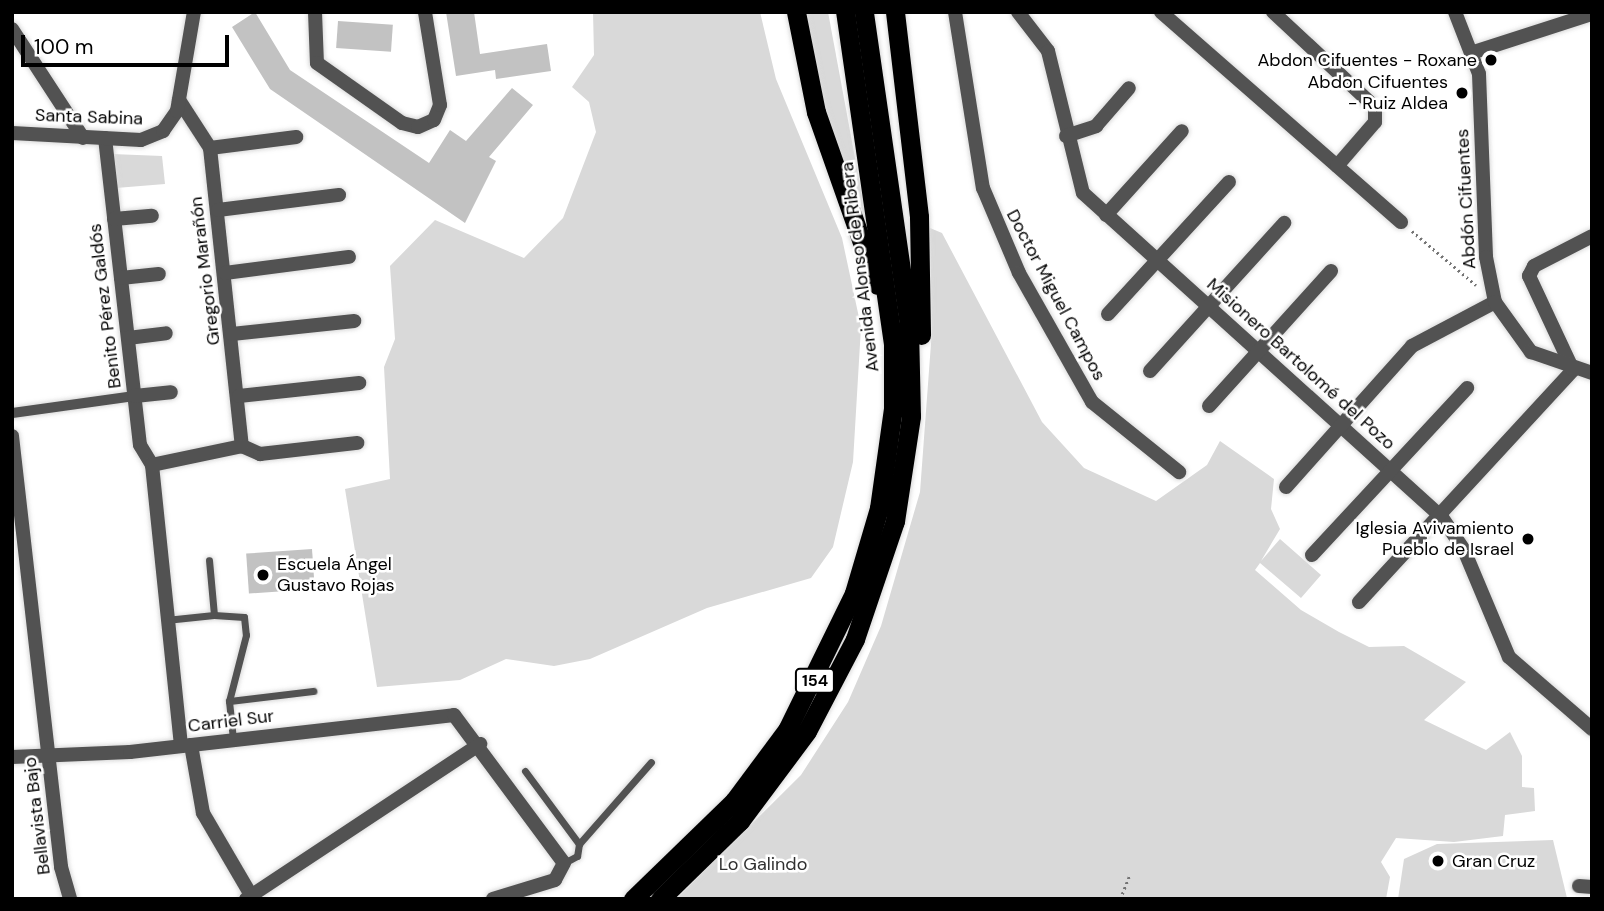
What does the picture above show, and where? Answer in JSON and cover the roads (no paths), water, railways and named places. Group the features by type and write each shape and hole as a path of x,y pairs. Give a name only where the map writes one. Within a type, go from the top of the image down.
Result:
{"highway":[{"path":"796,12 816,113 893,344"},
{"name":"Avenida Alonso de Ribera","path":"633,899 752,781 819,675 854,593 879,508 893,408 893,344 845,12"},
{"name":"154","path":"660,899 766,792 844,665 889,548 911,416 904,275 864,12"},
{"path":"895,12 920,243 920,361 911,416"}],"street":[{"name":"Santa Sabina","path":"12,133 83,138 153,137 171,122 180,100 194,12"},
{"path":"315,12 317,63 402,123 418,127 434,120 440,104 425,12"},
{"name":"Doctor Miguel Campos","path":"954,12 983,188 1019,273 1087,397 1178,472"},
{"name":"Misionero Bartolomé del Pozo","path":"1018,12 1048,51 1079,186 1106,215 1441,516 1464,550 1508,657 1592,729"},
{"path":"1161,12 1401,222"},
{"path":"1273,12 1375,107 1375,122 1337,166"},
{"name":"Abdón Cifuentes","path":"1455,12 1474,52 1486,257 1495,302 1520,342 1573,370 1592,373"},
{"path":"1474,52 1592,14"},
{"path":"12,29 83,138"},
{"path":"1066,136 1096,126 1129,88"},
{"name":"Gregorio Marañón","path":"180,100 210,148 239,396 242,446"},
{"path":"1106,215 1182,131"},
{"path":"210,148 296,137"},
{"name":"Benito Pérez Galdós","path":"104,138 141,449 152,465 166,620 186,746 203,813 249,897"},
{"path":"1108,314 1229,182"},
{"path":"218,210 340,195"},
{"path":"114,219 152,216"},
{"path":"1150,371 1284,223"},
{"path":"1359,602 1573,370 1529,276 1534,266 1592,236"},
{"path":"225,273 349,257"},
{"path":"1209,406 1331,271"},
{"path":"121,278 159,274"},
{"path":"1286,486 1420,339 1495,302"},
{"path":"232,334 354,321"},
{"path":"128,338 166,333"},
{"path":"239,396 359,383"},
{"path":"1312,555 1467,388"},
{"path":"12,413 171,392"},
{"name":"Bellavista Bajo","path":"12,436 15,485 70,899"},
{"path":"152,465 242,446 260,453 357,443"},
{"name":"Carriel Sur","path":"12,757 186,746 454,715 480,744"},
{"path":"249,897 480,744 564,863 555,880 493,899"}],"lane":[{"path":"209,560 215,615"},
{"path":"166,620 215,615 244,618 246,635 229,701 233,740"},
{"path":"229,701 313,691"},
{"path":"564,863 578,856 579,844 651,762"},
{"path":"526,771 579,844"}],"place":[{"name":"Abdon Cifuentes - Roxane","path":"1491,60"},
{"name":"Abdon Cifuentes - Ruiz Aldea","path":"1462,93"},
{"name":"Iglesia Avivamiento Pueblo de Israel","path":"1528,539"},
{"name":"Escuela Ángel Gustavo Rojas","path":"263,575"},
{"name":"Gran Cruz","path":"1438,861"}],"park label":[{"name":"Lo Galindo","path":"763,864"}]}
